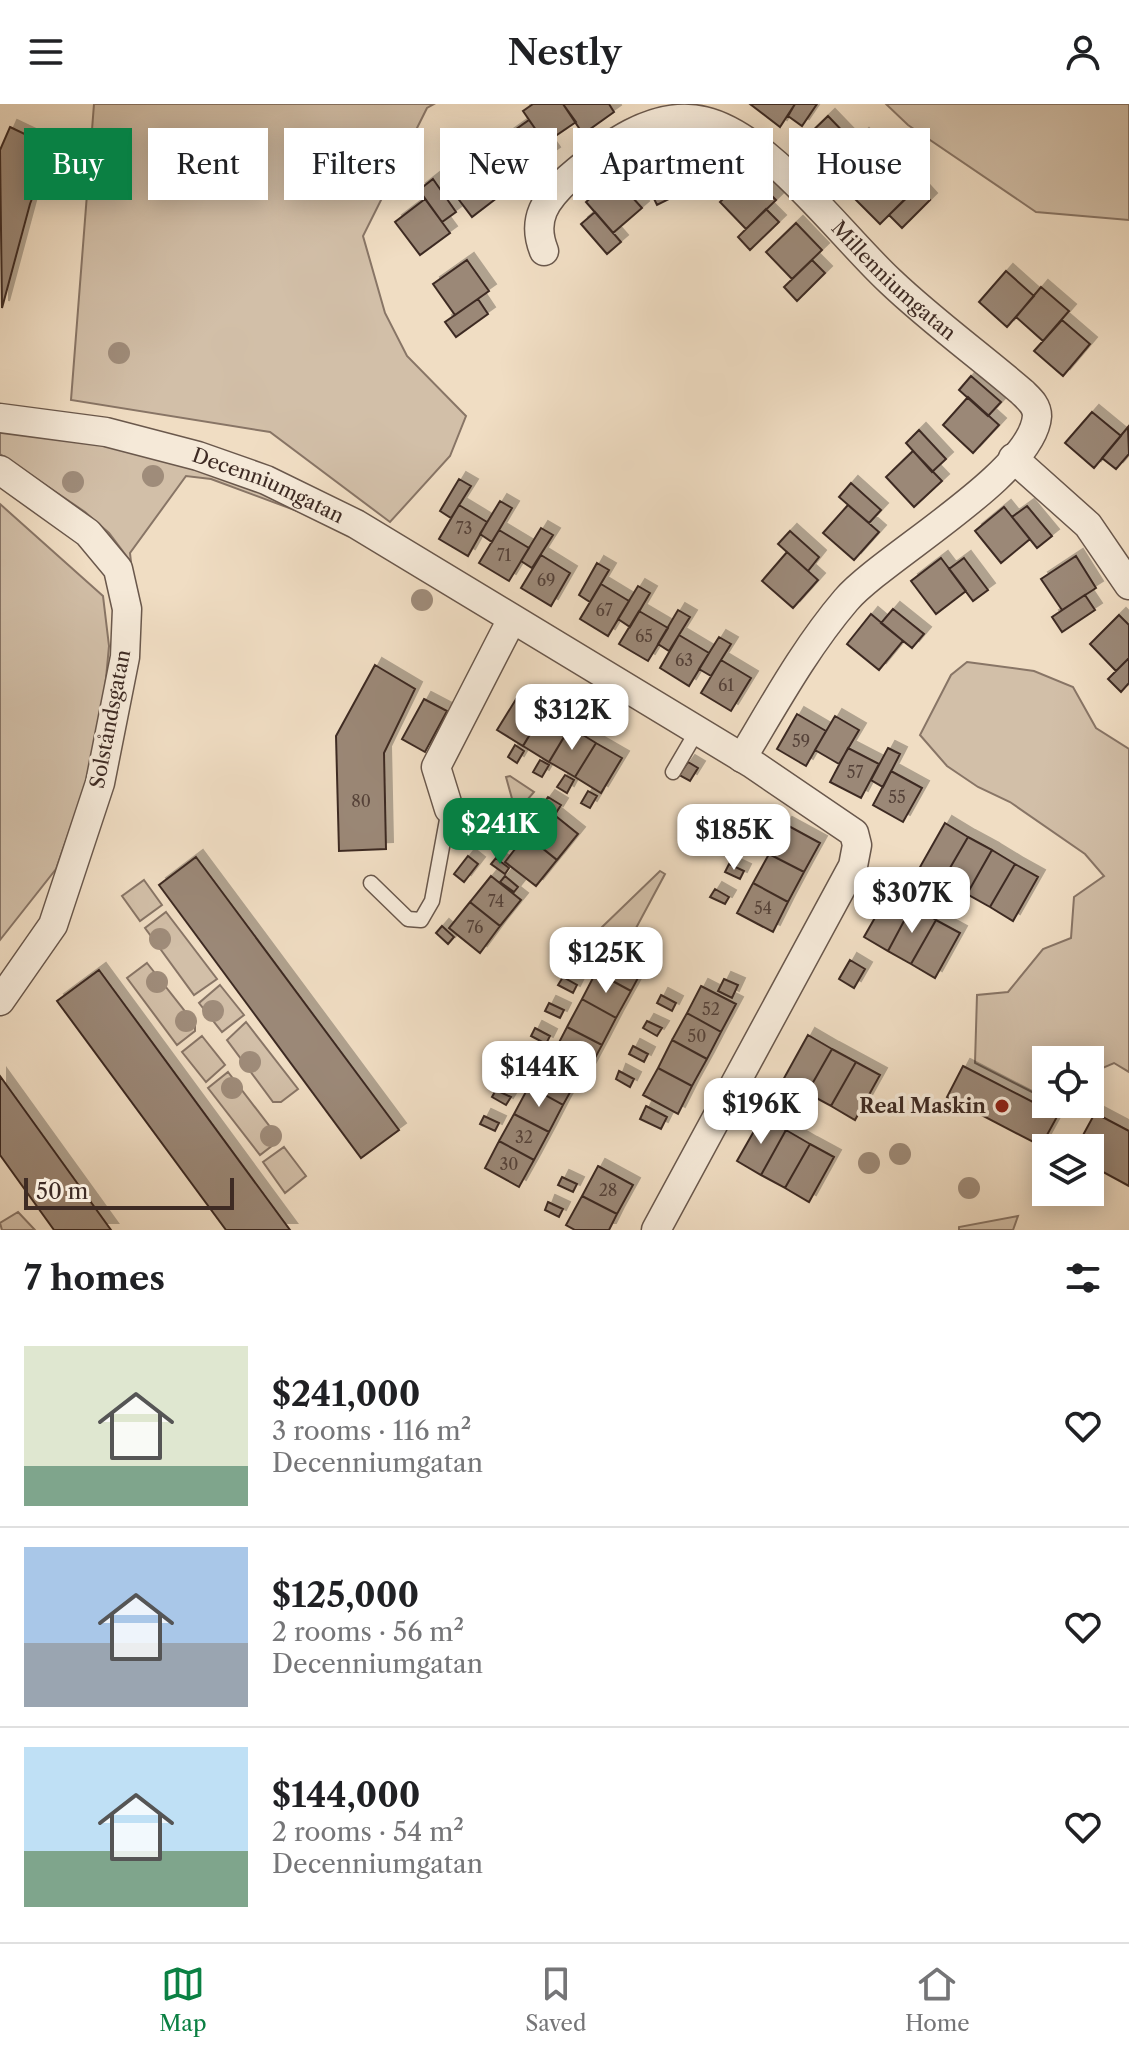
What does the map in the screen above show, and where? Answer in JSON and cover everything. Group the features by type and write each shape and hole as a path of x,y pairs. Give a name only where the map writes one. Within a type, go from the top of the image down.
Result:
{"street":[{"name":"Millenniumgatan","path":"544,251 537,230 545,203 571,177 623,137 657,124 683,120 726,128 747,140 771,161 892,284 1032,402 1037,415 1034,427 1013,458 941,525 848,597 829,621 742,758"},
{"name":"Decenniumgatan","path":"0,418 106,432 198,456 266,480 356,524 742,758 847,827 857,840 857,855 656,1230"},
{"path":"1013,458 1088,525 1129,585"},
{"name":"Solståndsgatan","path":"0,470 88,533 118,569 127,609 125,657 100,783 53,925 0,1001"},
{"path":"449,809 436,767 512,619"}],"lane":[{"path":"118,569 138,599"},
{"path":"673,772 697,731"},
{"path":"371,883 408,919 421,920 432,901 449,809"}],"shaded area":[{"path":"94,104 434,104 427,108 417,128 284,128 284,200 381,200 363,236 385,313 407,356 466,416 450,456 390,522 270,432 71,400 87,200 132,200 132,128 92,128"},
{"path":"886,104 1129,104 1129,220 1036,212 930,140 930,128 908,125"},
{"path":"0,428 88,440 240,482 308,515 211,479 186,476 130,553 131,562 109,533 85,512 0,454"},
{"path":"0,504 103,596 109,646 100,743 56,869 0,940"},
{"path":"967,662 1034,671 1073,687 1096,728 1129,749 1129,1072 1114,1063 1104,1067 1104,1046 1032,1046 1032,1092 975,1063 977,995 1008,992 1043,949 1071,938 1074,897 1104,876 1085,854 1010,802 978,787 947,766 920,735 951,675"},
{"path":"510,776 534,792 516,813 506,777"},
{"path":"660,871 665,874 628,943 599,930"},
{"path":"144,880 162,905 140,921 122,896"},
{"path":"166,912 217,979 194,995 145,928"},
{"path":"147,963 195,1024 195,1031 177,1045 127,978"},
{"path":"220,985 244,1015 222,1032 199,1003"},
{"path":"246,1022 298,1089 281,1102 273,1102 227,1040"},
{"path":"202,1036 225,1065 206,1082 182,1052"},
{"path":"228,1072 277,1136 273,1145 260,1155 208,1088"},
{"path":"284,1147 306,1176 285,1193 263,1162"},
{"path":"18,1212 35,1230 2,1230 0,1223"},
{"path":"1018,1216 1013,1230 959,1230 959,1227"}],"building":[{"path":"533,104 563,104 576,122 557,135 557,128 535,128 523,111"},
{"path":"563,104 609,104 614,112 591,128 579,128"},
{"path":"750,104 795,104 780,127"},
{"path":"795,104 817,104 802,126 788,116"},
{"path":"828,116 840,128 816,128"},
{"path":"529,120 535,128 518,128"},
{"path":"10,127 24,134 24,200 32,200 2,308 0,150"},
{"path":"433,179 440,189 440,200 448,200 456,212 442,222 424,197 424,186"},
{"path":"773,197 776,200 746,229 720,202 773,200"},
{"path":"424,200 450,233 420,255 395,222"},
{"path":"459,200 494,200 472,217"},
{"path":"635,200 642,208 613,233 586,202"},
{"path":"856,200 904,200 880,224"},
{"path":"905,200 930,200 902,228 889,215"},
{"path":"766,209 779,222 750,250 738,237"},
{"path":"595,212 621,242 607,254 581,224"},
{"path":"796,223 822,250 792,279 766,252"},
{"path":"467,260 489,291 455,315 433,284"},
{"path":"812,260 825,273 797,301 784,287"},
{"path":"1006,271 1034,296 1007,327 979,302"},
{"path":"1041,287 1069,311 1043,341 1016,317"},
{"path":"478,299 488,314 456,337 445,322"},
{"path":"1062,320 1090,344 1063,376 1034,351"},
{"path":"971,376 1001,402 988,416 959,390"},
{"path":"968,397 999,425 973,453 943,425"},
{"path":"1092,412 1121,436 1094,468 1065,443"},
{"path":"1128,427 1129,454 1116,469 1102,458"},
{"path":"919,430 946,459 932,472 906,443"},
{"path":"913,451 942,481 914,507 886,477"},
{"path":"459,479 471,486 451,518 440,511"},
{"path":"851,483 881,510 869,523 839,497"},
{"path":"500,501 512,508 492,542 480,534"},
{"path":"459,505 487,522 468,556 439,539"},
{"path":"848,505 879,532 854,560 823,533"},
{"path":"1027,506 1052,536 1037,548 1012,517"},
{"path":"1004,507 1030,539 1001,563 975,531"},
{"path":"541,528 553,535 532,568 521,561"},
{"path":"499,530 529,548 509,581 479,563"},
{"path":"790,531 819,557 808,571 778,544"},
{"path":"787,552 818,580 793,608 762,581"},
{"path":"541,555 570,573 551,606 521,588"},
{"path":"1076,556 1096,588 1062,610 1041,579"},
{"path":"941,558 966,591 936,614 911,581"},
{"path":"964,558 988,590 973,601 949,569"},
{"path":"597,563 609,570 590,602 579,595"},
{"path":"601,584 629,601 608,636 580,619"},
{"path":"638,586 650,593 630,627 618,619"},
{"path":"1085,595 1095,610 1062,632 1052,617"},
{"path":"893,609 924,634 912,648 881,623"},
{"path":"678,610 690,617 669,651 658,644"},
{"path":"639,611 668,628 648,661 619,644"},
{"path":"871,614 903,641 879,670 847,644"},
{"path":"1119,615 1129,625 1129,658 1116,671 1090,644"},
{"path":"679,635 709,653 689,686 660,668"},
{"path":"719,637 731,644 711,676 699,669"},
{"path":"1129,658 1129,683 1121,692 1108,679"},
{"path":"721,660 751,678 731,711 701,693"},
{"path":"375,665 415,689 384,753 386,849 339,851 336,736"},
{"path":"518,696 544,711 523,746 497,730"},
{"path":"424,699 447,711 425,752 402,739"},
{"path":"544,711 570,727 549,762 523,746"},
{"path":"797,714 826,731 806,766 777,749"},
{"path":"835,716 859,730 839,764 815,750"},
{"path":"570,727 596,743 575,777 549,762"},
{"path":"596,743 622,758 601,793 575,777"},
{"path":"515,745 524,751 517,763 508,757"},
{"path":"848,748 879,764 861,798 830,782"},
{"path":"888,748 900,754 883,787 871,780"},
{"path":"540,760 549,765 542,777 533,772"},
{"path":"688,762 698,768 690,781 679,775"},
{"path":"891,771 922,788 903,822 873,805"},
{"path":"565,775 574,780 567,793 557,787"},
{"path":"588,791 597,796 590,808 581,803"},
{"path":"548,797 561,805 556,813 543,804"},
{"path":"547,809 578,834 557,860 526,835"},
{"path":"945,823 968,837 943,880 920,867"},
{"path":"785,824 820,843 804,872 769,854"},
{"path":"526,835 557,860 536,886 505,862"},
{"path":"968,837 992,850 967,894 943,880"},
{"path":"742,838 757,845 754,853 739,845"},
{"path":"992,850 1015,864 990,907 967,894"},
{"path":"769,854 804,872 788,902 753,883"},
{"path":"468,856 478,864 464,882 454,874"},
{"path":"196,857 399,1130 361,1158 159,885"},
{"path":"496,858 509,868 505,874 491,864"},
{"path":"729,864 744,871 740,879 725,872"},
{"path":"1015,864 1038,877 1013,921 990,907"},
{"path":"491,876 521,900 500,926 470,902"},
{"path":"505,876 518,887 514,892 500,882"},
{"path":"753,883 788,902 773,932 737,913"},
{"path":"715,889 729,897 725,904 710,897"},
{"path":"889,893 912,906 888,951 864,937"},
{"path":"470,902 500,926 480,953 449,928"},
{"path":"912,906 936,920 911,964 888,951"},
{"path":"936,920 960,933 935,978 911,964"},
{"path":"442,926 454,937 448,944 436,933"},
{"path":"611,945 646,963 631,991 596,972"},
{"path":"580,954 596,962 591,970 577,962"},
{"path":"850,960 865,969 854,988 839,979"},
{"path":"99,970 290,1230 226,1230 57,1001"},
{"path":"596,972 631,991 616,1018 582,999"},
{"path":"563,977 577,985 573,993 558,985"},
{"path":"724,979 738,985 732,998 718,991"},
{"path":"701,986 736,1004 721,1032 687,1013"},
{"path":"661,995 676,1003 672,1011 657,1003"},
{"path":"582,999 616,1018 602,1045 567,1027"},
{"path":"549,1003 564,1010 560,1018 545,1011"},
{"path":"687,1013 721,1032 707,1059 672,1040"},
{"path":"647,1021 662,1028 657,1036 643,1028"},
{"path":"567,1027 602,1045 587,1073 553,1054"},
{"path":"535,1028 550,1036 546,1044 531,1036"},
{"path":"808,1035 832,1049 807,1093 783,1080"},
{"path":"672,1040 707,1059 692,1086 658,1068"},
{"path":"633,1046 648,1054 644,1062 629,1054"},
{"path":"832,1049 856,1062 831,1106 807,1093"},
{"path":"543,1059 578,1078 563,1105 529,1086"},
{"path":"856,1062 880,1075 855,1120 831,1106"},
{"path":"510,1063 525,1071 521,1079 506,1071"},
{"name":"Real Maskin","path":"963,1066 1032,1102 1032,1118 1056,1118 1048,1134 1032,1134 1032,1141 947,1097"},
{"path":"658,1068 692,1086 678,1114 643,1095"},
{"path":"619,1071 634,1079 630,1087 616,1079"},
{"path":"0,1076 111,1230 54,1230 0,1155"},
{"path":"529,1086 563,1105 549,1132 514,1114"},
{"path":"496,1090 511,1097 506,1105 492,1097"},
{"path":"646,1106 667,1117 661,1129 640,1119"},
{"path":"514,1114 549,1132 534,1160 499,1141"},
{"path":"484,1116 499,1123 495,1131 480,1124"},
{"path":"762,1117 786,1130 761,1175 737,1161"},
{"path":"1092,1118 1104,1118 1129,1131 1129,1186 1104,1173 1104,1134 1084,1134"},
{"path":"786,1130 810,1144 785,1188 761,1175"},
{"path":"499,1141 534,1160 519,1187 485,1168"},
{"path":"810,1144 834,1157 809,1202 785,1188"},
{"path":"598,1166 633,1185 617,1214 582,1196"},
{"path":"562,1177 577,1184 573,1192 558,1185"},
{"path":"582,1196 617,1214 609,1230 575,1230 566,1225"},
{"path":"548,1202 563,1209 559,1217 545,1210"}],"place":[{"name":"Real Maskin","path":"1002,1106"}]}
